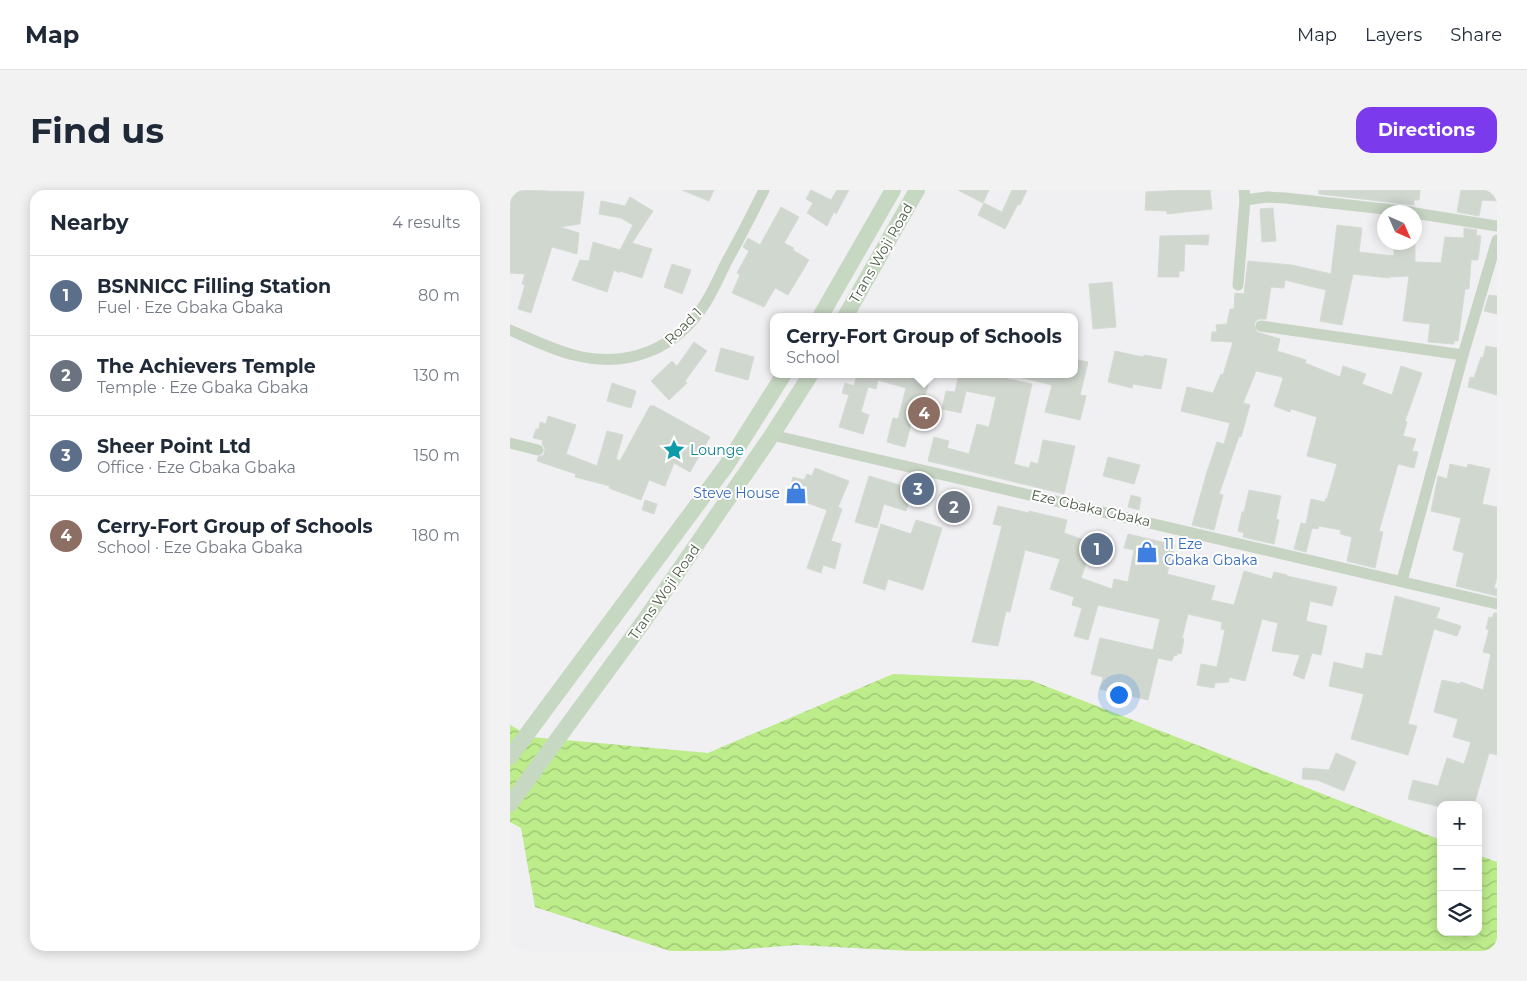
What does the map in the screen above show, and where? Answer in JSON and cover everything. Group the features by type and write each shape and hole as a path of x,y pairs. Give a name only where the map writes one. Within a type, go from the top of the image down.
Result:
{"main road":[{"name":"Trans Woji Road","path":"847,313 917,190"},
{"name":"Trans Woji Road","path":"822,313 892,193"},
{"path":"892,193 909,205"},
{"name":"Trans Woji Road","path":"510,757 726,466 781,378"},
{"name":"Trans Woji Road","path":"510,804 644,621 772,435 808,378"}],"street":[{"name":"Road 1","path":"510,330 574,355 595,359 624,359 647,354 659,349 689,323 706,303 764,190"},
{"path":"1238,285 1244,195 1377,209"},
{"path":"1422,214 1497,226"},
{"path":"1402,581 1462,355 1497,240"},
{"path":"1261,326 1462,355"},
{"name":"Eze Gbaka Gbaka","path":"772,435 1497,604"},
{"path":"510,443 538,450"}],"water":[{"path":"893,674 1030,680 1437,838 1437,936 1482,936 1482,856 1497,862 1497,951 912,951 797,945 720,951 670,951 535,907 521,828 510,822 510,725 532,737 708,753"}],"building":[{"path":"510,190 584,192 580,224 560,227 579,233 577,254 552,247 531,313 518,309 525,285 522,284 525,274 510,273"},
{"path":"682,190 714,190 709,201"},
{"path":"811,190 831,200 837,190 849,190 827,226 807,213 813,203 806,199"},
{"path":"958,190 989,190 983,203"},
{"path":"1012,190 1027,190 1005,229 978,215 984,203 1002,212"},
{"path":"1210,190 1212,209 1167,214 1167,211 1145,210 1146,192"},
{"path":"1319,190 1420,190 1419,200 1414,200 1414,205 1319,194"},
{"path":"1461,190 1497,190 1497,201 1482,200 1479,216 1457,212"},
{"path":"630,197 653,211 632,243 652,249 642,278 620,271 619,273 614,270 607,292 572,280 580,260 589,261 593,242 620,250 633,225 621,218 599,214 601,201 625,206"},
{"path":"781,207 799,217 784,243 809,260 788,295 775,288 764,307 732,293 740,275 737,273 749,251 743,247 748,238 760,245"},
{"path":"1273,208 1276,241 1262,242 1260,209"},
{"path":"1337,225 1362,228 1359,252 1394,256 1394,250 1415,250 1415,262 1441,263 1445,237 1464,238 1464,228 1477,230 1476,235 1481,236 1478,260 1471,260 1469,289 1465,289 1458,341 1454,341 1454,344 1428,342 1430,324 1403,321 1409,276 1389,278 1353,274 1342,325 1320,321 1326,290 1285,280 1284,288 1271,287 1266,319 1258,319 1254,324 1257,332 1280,339 1277,351 1306,360 1305,363 1340,377 1343,366 1366,374 1362,384 1392,395 1401,366 1422,373 1405,421 1407,422 1403,436 1416,439 1412,451 1418,452 1414,468 1398,464 1379,531 1383,532 1375,568 1347,561 1352,537 1340,534 1341,530 1319,526 1318,529 1312,528 1306,552 1294,549 1301,523 1306,524 1311,499 1325,502 1337,464 1307,456 1317,417 1291,409 1290,412 1274,406 1282,377 1256,371 1243,403 1250,405 1241,437 1239,436 1219,494 1223,495 1214,530 1192,525 1217,442 1224,444 1230,423 1181,411 1187,387 1213,393 1221,374 1223,375 1233,342 1211,341 1212,332 1217,332 1216,325 1227,324 1230,309 1234,309 1235,293 1244,294 1248,261 1292,265 1331,274"},
{"path":"1209,235 1208,245 1185,244 1184,271 1179,271 1179,277 1158,277 1160,236"},
{"path":"672,264 691,270 682,294 664,287"},
{"path":"1112,282 1116,327 1093,329 1089,284"},
{"path":"1489,295 1497,296 1497,314 1484,311"},
{"path":"694,342 707,351 685,381 687,383 669,400 651,381 672,361 677,366"},
{"path":"1486,346 1497,348 1497,395 1468,387 1470,377 1474,378"},
{"path":"721,348 754,357 748,380 715,371"},
{"path":"1115,351 1143,357 1144,355 1167,359 1161,389 1133,384 1132,388 1108,382"},
{"path":"1078,360 1088,362 1080,395 1086,396 1080,420 1045,412 1052,385 1023,378 1078,378"},
{"path":"856,378 930,378 924,400 920,399 917,409 915,409 905,447 887,442 893,418 898,419 906,388 878,380 876,389 868,387 861,412 869,415 863,434 839,427 849,395 842,393 845,383 854,386"},
{"path":"958,378 1004,378 1032,384 1014,464 1029,468 1031,462 1038,464 1043,440 1075,446 1064,494 928,461 934,437 949,441 947,448 969,454 977,424 989,427 996,397 966,391 961,413 942,409 946,391 955,392"},
{"path":"612,383 636,391 631,408 607,401"},
{"path":"650,406 654,406 710,437 690,472 674,463 665,486 649,480 641,500 609,488 610,486 575,477 576,474 537,461 538,457 544,455 545,448 542,444 543,440 533,438 536,429 539,429 540,422 546,424 548,416 576,425 566,454 597,466 607,431 623,435 616,459 620,461"},
{"path":"1108,457 1140,465 1134,484 1103,476"},
{"path":"1450,464 1467,468 1468,464 1490,469 1482,504 1497,507 1497,577 1494,588 1497,589 1497,596 1456,586 1464,553 1453,550 1461,518 1431,511 1438,476 1447,479"},
{"path":"815,468 849,481 838,507 842,509 831,541 841,544 835,569 823,565 821,573 807,568 827,510 788,496 793,477 804,480 807,474 812,476"},
{"path":"869,476 913,489 906,511 884,504 877,528 855,522"},
{"path":"1249,490 1281,496 1276,519 1279,520 1274,544 1243,537 1244,533 1238,531"},
{"path":"1131,495 1141,498 1139,510 1128,507"},
{"path":"645,500 657,504 654,514 642,510"},
{"path":"998,506 1067,520 1064,533 1093,543 1081,578 1112,589 1114,579 1128,582 1134,550 1124,548 1128,534 1175,545 1167,574 1215,586 1211,600 1234,605 1244,571 1272,579 1274,572 1337,587 1332,606 1310,601 1306,621 1327,626 1321,655 1312,653 1304,679 1293,675 1300,655 1272,651 1278,623 1262,619 1245,681 1229,677 1229,682 1215,683 1214,688 1197,685 1201,664 1217,667 1225,630 1221,629 1222,622 1188,614 1182,638 1184,639 1181,654 1177,653 1177,656 1174,655 1172,661 1158,658 1148,700 1100,689 1103,677 1091,674 1100,638 1153,650 1160,619 1098,605 1088,640 1074,636 1082,608 1072,605 1074,597 1050,589 1060,559 1025,550 1010,612 1006,611 998,646 972,642 1002,526 993,524"},
{"path":"916,520 942,528 923,590 888,579 885,590 863,583 881,524 911,534"},
{"path":"1395,596 1440,608 1436,618 1461,626 1457,636 1434,629 1408,724 1417,726 1408,755 1351,739 1364,694 1329,686 1334,662 1363,669 1366,653 1382,656"},
{"path":"1494,613 1497,613 1497,755 1489,753 1475,801 1437,801 1437,806 1408,799 1413,780 1438,786 1447,758 1464,764 1471,742 1453,737 1458,719 1434,712 1442,680 1460,684 1461,682 1483,690 1491,654 1483,652 1489,630 1486,629 1489,617 1492,618"},
{"path":"1336,753 1356,762 1344,791 1317,780 1302,779 1303,768 1329,770"}],"place":[{"name":"Cerry-Fort Group of Schools","path":"924,413"},
{"name":"Lounge","path":"674,450"},
{"name":"Sheer Point Ltd","path":"918,489"},
{"name":"Steve House","path":"796,493"},
{"name":"The Achievers Temple","path":"954,507"},
{"name":"BSNNICC Filling Station","path":"1097,549"},
{"name":"11 Eze Gbaka Gbaka","path":"1147,552"}]}
